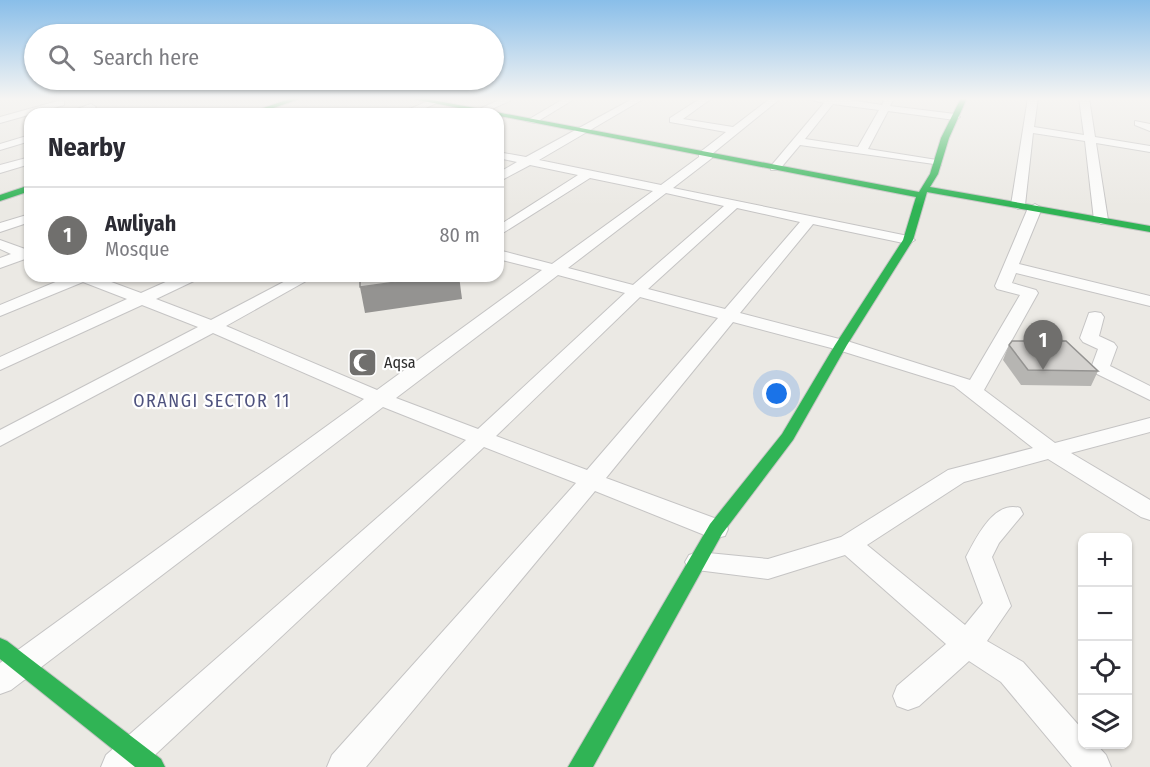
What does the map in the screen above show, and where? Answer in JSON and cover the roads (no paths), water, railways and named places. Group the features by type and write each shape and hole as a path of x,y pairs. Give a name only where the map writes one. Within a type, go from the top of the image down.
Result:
{"street":[{"path":"504,175 581,134"},
{"path":"600,134 775,168 1035,208 1150,229"},
{"path":"0,680 664,190 729,134"},
{"path":"775,168 803,134"},
{"path":"861,152 871,134"},
{"path":"580,767 716,530 788,437 841,345 908,240 923,192 938,164 947,134"},
{"path":"1018,206 1028,134"},
{"path":"1058,134 1150,149"},
{"path":"1088,134 1101,220"},
{"path":"0,147 24,140"},
{"path":"797,141 938,164"},
{"path":"0,159 24,153"},
{"path":"504,156 908,240"},
{"path":"0,169 24,162"},
{"path":"504,228 588,174"},
{"path":"0,192 24,184"},
{"path":"0,198 24,190"},
{"path":"126,760 481,438 637,290 734,204"},
{"path":"973,392 1030,293 1004,286 1035,208"},
{"path":"0,228 24,220"},
{"path":"344,767 591,481 809,220"},
{"path":"0,244 24,253"},
{"path":"0,263 24,255"},
{"path":"504,256 841,345 962,382 1051,451 1150,511"},
{"path":"1011,267 1150,301"},
{"path":"0,311 68,282"},
{"path":"97,282 212,326 380,399 716,530"},
{"path":"0,364 179,282"},
{"path":"0,439 296,282"},
{"path":"1095,318 1089,338 1108,347 1100,368 1146,387"},
{"path":"698,562 768,569 849,544 956,476 1150,424"},
{"path":"908,696 967,644 997,606 995,593 984,576 979,556 990,537 1011,514"},
{"path":"849,544 910,599 967,644 1012,672 1094,767"},
{"path":"0,647 126,760 153,767"}],"place":[{"name":"Aqsa","path":"363,362"},
{"name":"Awliyah","path":"1043,370"}],"district":[{"name":"ORANGI SECTOR 11","path":"212,401"}]}
